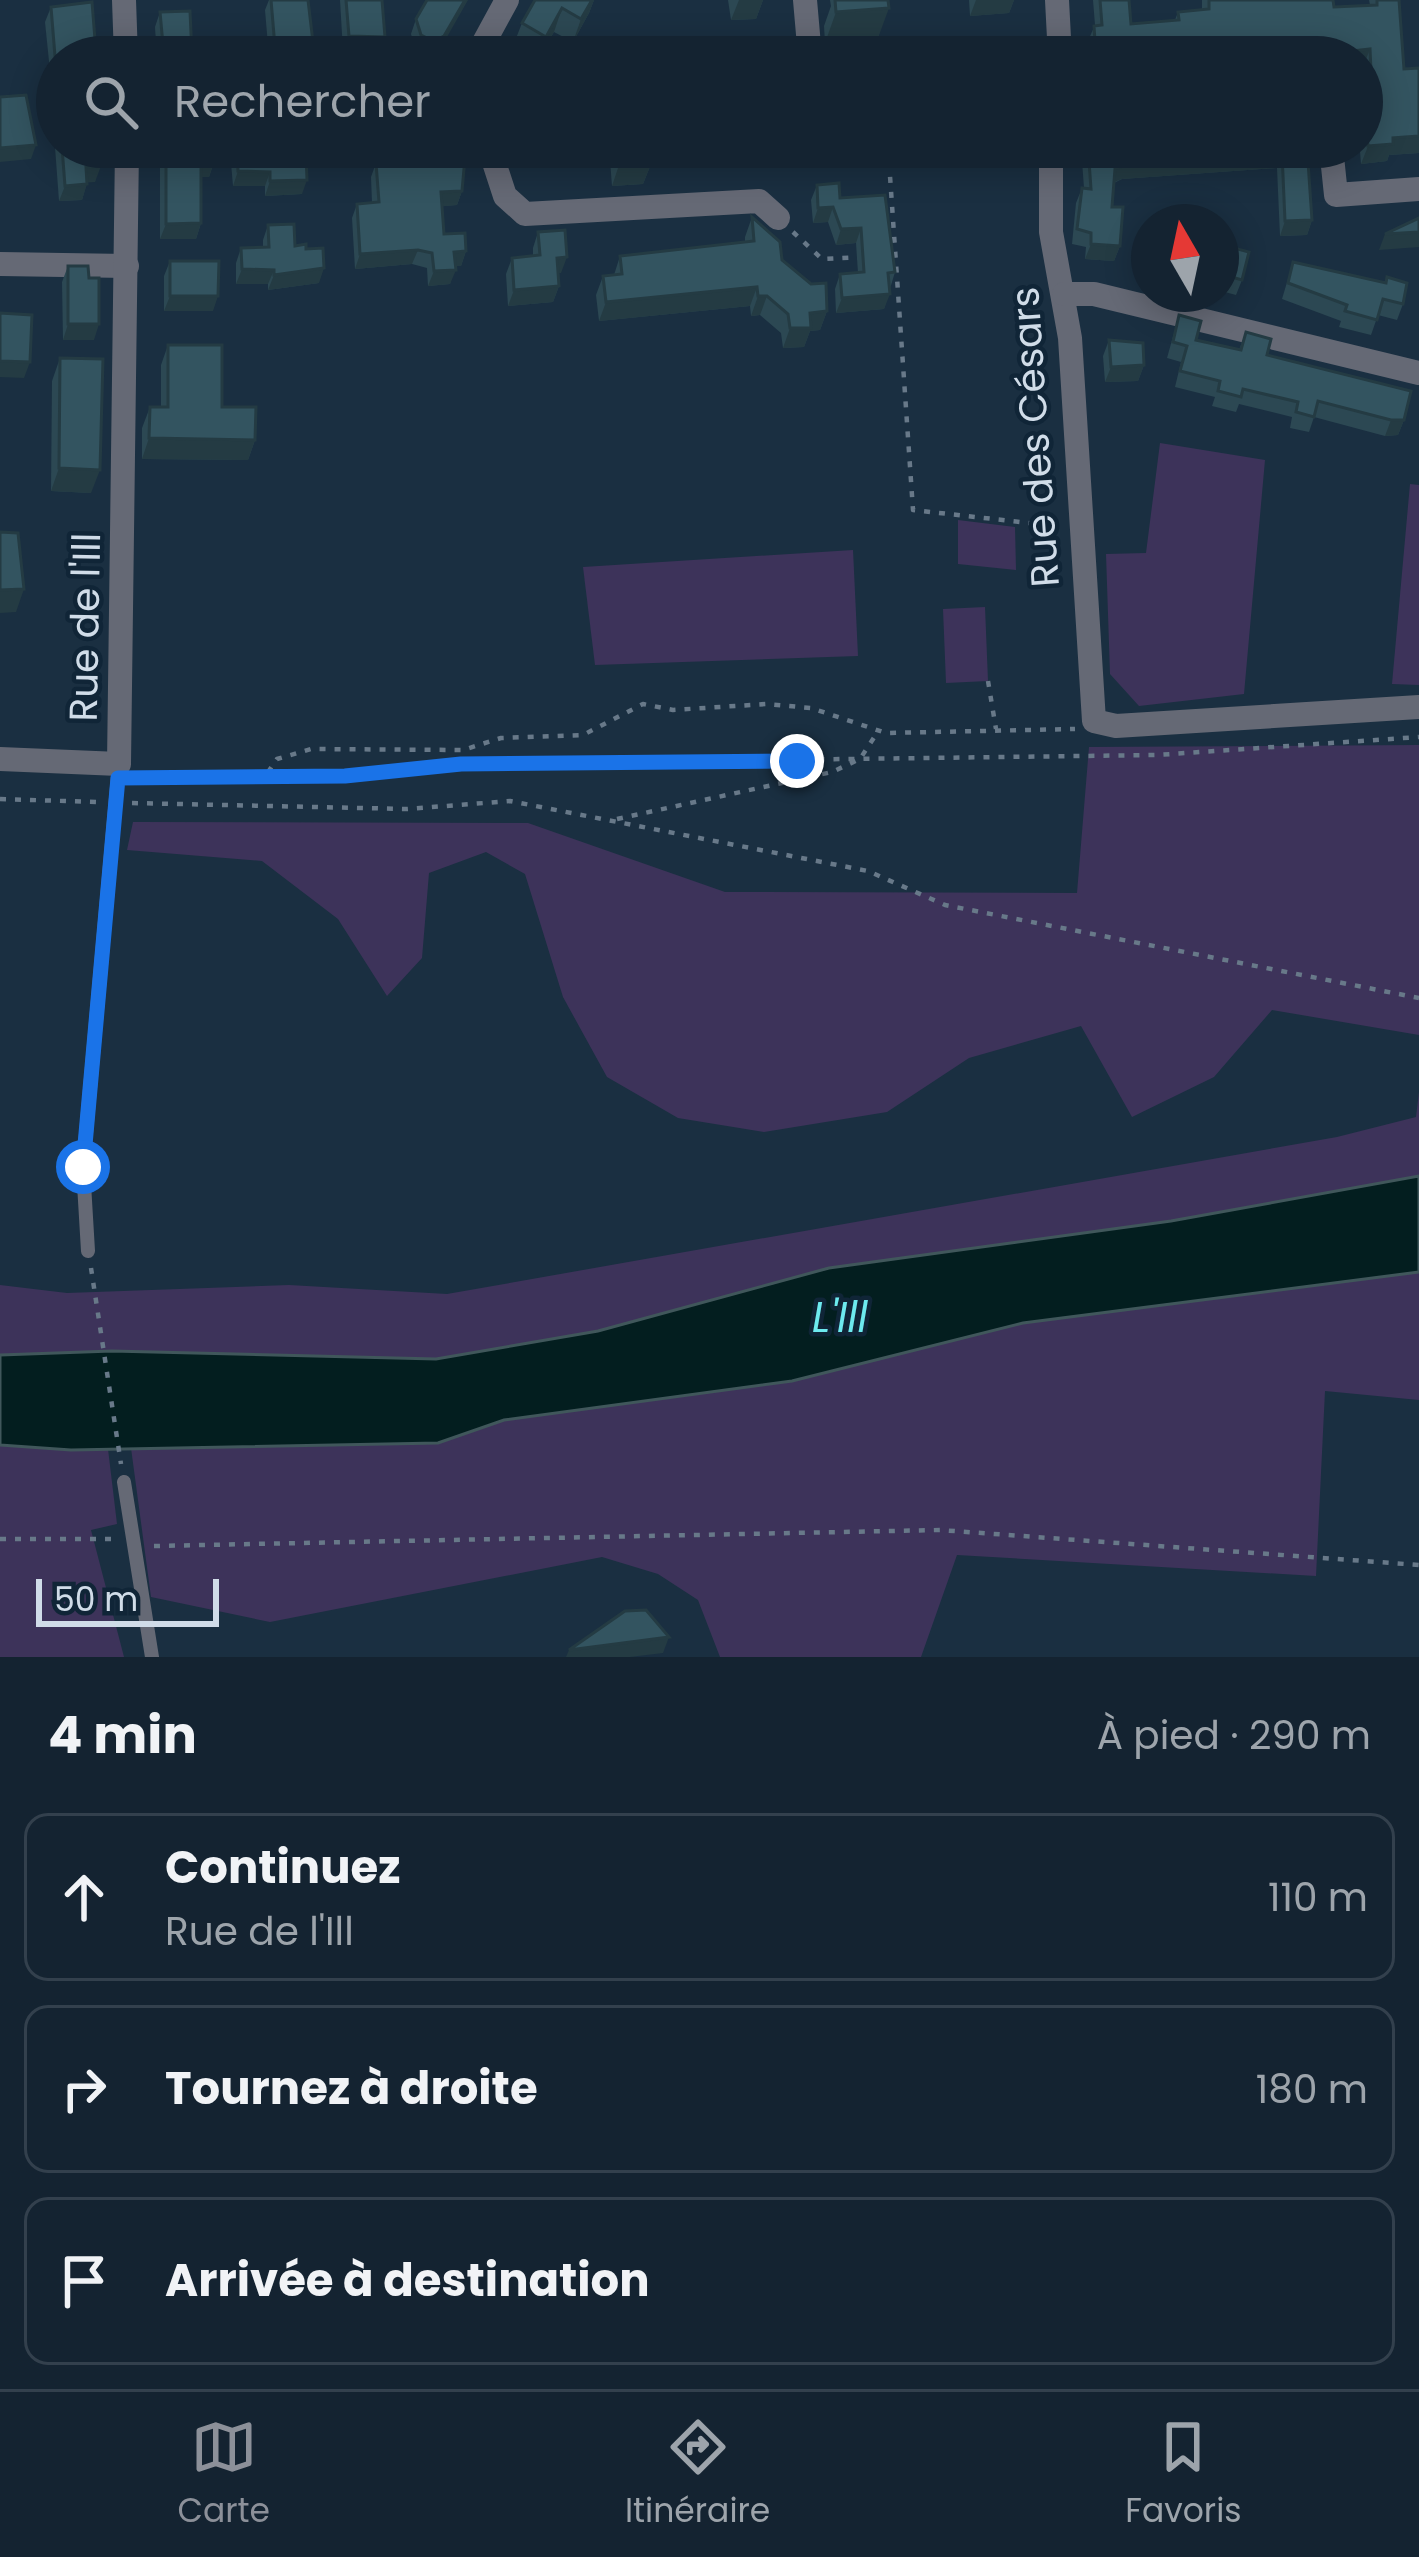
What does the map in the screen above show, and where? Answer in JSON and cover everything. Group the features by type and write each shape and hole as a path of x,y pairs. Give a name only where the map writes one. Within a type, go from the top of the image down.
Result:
{"street":[{"path":"124,0 125,36"},
{"path":"487,36 507,0"},
{"path":"805,0 817,36"},
{"path":"1057,0 1059,36"},
{"name":"Rue de l'Ill","path":"118,771 128,168"},
{"path":"496,168 506,196 525,214 759,201 778,218"},
{"name":"Rue des Césars","path":"1051,168 1051,232 1064,294 1094,721"},
{"path":"1333,168 1336,195 1419,189"},
{"path":"0,265 127,266"},
{"path":"1064,294 1094,294 1419,373"},
{"path":"1094,721 1116,726 1419,707"},
{"path":"0,759 118,771"}],"lane":[{"name":"Rue de l'Ill","path":"88,1251 83,1167 118,771"},
{"path":"124,1482 152,1657"}],"path":[{"path":"890,168 913,510 1046,527 1079,522"},
{"path":"778,218 822,259 897,256"},
{"path":"988,681 996,729"},
{"path":"264,778 277,759 311,749 463,750 501,738 583,735 643,704 673,710 766,704 811,708 878,730 1077,729 1094,721"},
{"path":"612,821 669,804 782,786 860,759 878,730"},
{"path":"118,771 264,778 461,764 1136,756 1419,737"},
{"path":"0,799 407,809 510,801 868,872 945,905 1419,998"},
{"path":"88,1251 124,1482"},
{"path":"0,1539 134,1543 940,1530 1419,1565"}],"shaded area":[{"path":"1160,443 1265,460 1244,694 1139,706 1110,674 1106,554 1146,553"},
{"path":"1410,484 1419,485 1419,685 1392,684"},
{"path":"958,520 1015,527 1016,570 958,564"},
{"path":"853,550 858,656 595,665 583,567"},
{"path":"985,607 988,681 946,683 943,609"},
{"path":"1419,745 1419,1035 1272,1010 1214,1077 1132,1117 1081,1026 969,1058 887,1112 764,1132 678,1118 607,1077 563,997 525,874 486,852 429,873 422,958 387,996 338,919 262,861 127,850 133,822 528,823 725,892 1077,893 1089,747"},
{"path":"1419,1092 1419,1176 1171,1221 829,1268 598,1331 436,1359 112,1351 0,1355 0,1285 67,1293 289,1285 447,1294 1337,1137 1416,1117"},
{"path":"1419,1272 1419,1400 1325,1391 1316,1576 957,1555 921,1657 720,1657 698,1600 658,1574 602,1557 270,1622 151,1597 131,1448 438,1443 504,1420 792,1381 1023,1323"},
{"path":"0,1445 108,1449 117,1524 91,1530 124,1657 0,1657"}],"water":[{"name":"L'Ill","path":"1419,1176 1419,1272 1023,1323 792,1381 504,1420 438,1443 71,1450 0,1445 0,1355 112,1351 436,1359 598,1331 829,1268 1171,1221"}],"building":[{"path":"271,0 308,0 312,36 274,36"},
{"path":"346,0 382,0 385,36 349,36"},
{"path":"427,0 465,0 444,36 421,35 416,19"},
{"path":"535,0 592,0 581,19 562,8 547,36 522,23"},
{"path":"835,0 888,0 889,8 836,12"},
{"path":"1100,0 1129,0 1131,24 1179,20 1178,12 1209,9 1209,0 1333,0 1334,7 1399,0 1404,69 1419,68 1419,136 1393,138 1393,144 1383,145 1383,36 1095,36 1094,26 1102,25"},
{"path":"92,2 95,36 53,36 51,7"},
{"path":"190,11 191,36 162,36 160,12"},
{"path":"26,95 36,145 0,148 0,97"},
{"path":"64,168 86,168 87,184 65,186"},
{"path":"166,168 201,168 201,223 166,224"},
{"path":"307,168 307,180 270,181 270,172 238,171"},
{"path":"376,168 464,168 462,191 441,192 444,234 465,233 466,251 454,252 456,270 434,271 432,253 418,250 360,254 357,204 379,202"},
{"path":"1090,168 1117,168 1112,207 1123,207 1120,246 1091,244 1091,233 1077,229 1082,188 1091,189"},
{"path":"1283,168 1308,168 1312,220 1285,221"},
{"path":"839,183 840,198 885,195 895,272 888,273 890,294 842,298 840,274 864,272 861,228 841,229 833,207 818,208 817,185"},
{"path":"752,217 780,242 782,260 811,284 826,283 827,311 810,313 811,328 790,328 788,314 767,296 758,296 757,287 606,302 603,276 622,274 620,256 754,241"},
{"path":"1419,218 1419,232 1385,234"},
{"path":"294,224 295,246 323,248 324,268 274,275 274,270 242,269 241,248 269,247 268,225"},
{"path":"565,230 567,257 557,258 559,286 514,290 512,258 540,255 538,232"},
{"path":"1239,249 1249,252 1239,279"},
{"path":"170,261 219,261 218,296 170,296"},
{"path":"1293,262 1386,283 1387,277 1407,283 1403,304 1383,299 1377,320 1345,311 1347,305 1288,283"},
{"path":"68,266 88,266 89,278 99,278 99,324 68,324"},
{"path":"0,313 32,315 30,362 0,361"},
{"path":"1179,315 1201,321 1196,340 1241,350 1246,332 1271,339 1267,355 1411,391 1404,420 1318,401 1314,417 1296,412 1298,402 1243,389 1241,397 1218,391 1220,381 1180,371 1187,346 1173,342"},
{"path":"1109,340 1143,343 1144,365 1111,367"},
{"path":"168,345 222,345 222,407 256,407 255,440 149,438 150,407 168,407"},
{"path":"60,358 103,359 100,470 59,468"},
{"path":"0,532 18,533 24,589 0,590"},
{"path":"646,1610 669,1637 569,1650 625,1611"}],"route":[{"path":"83,1167 118,778 345,776 461,764 797,761"}]}
